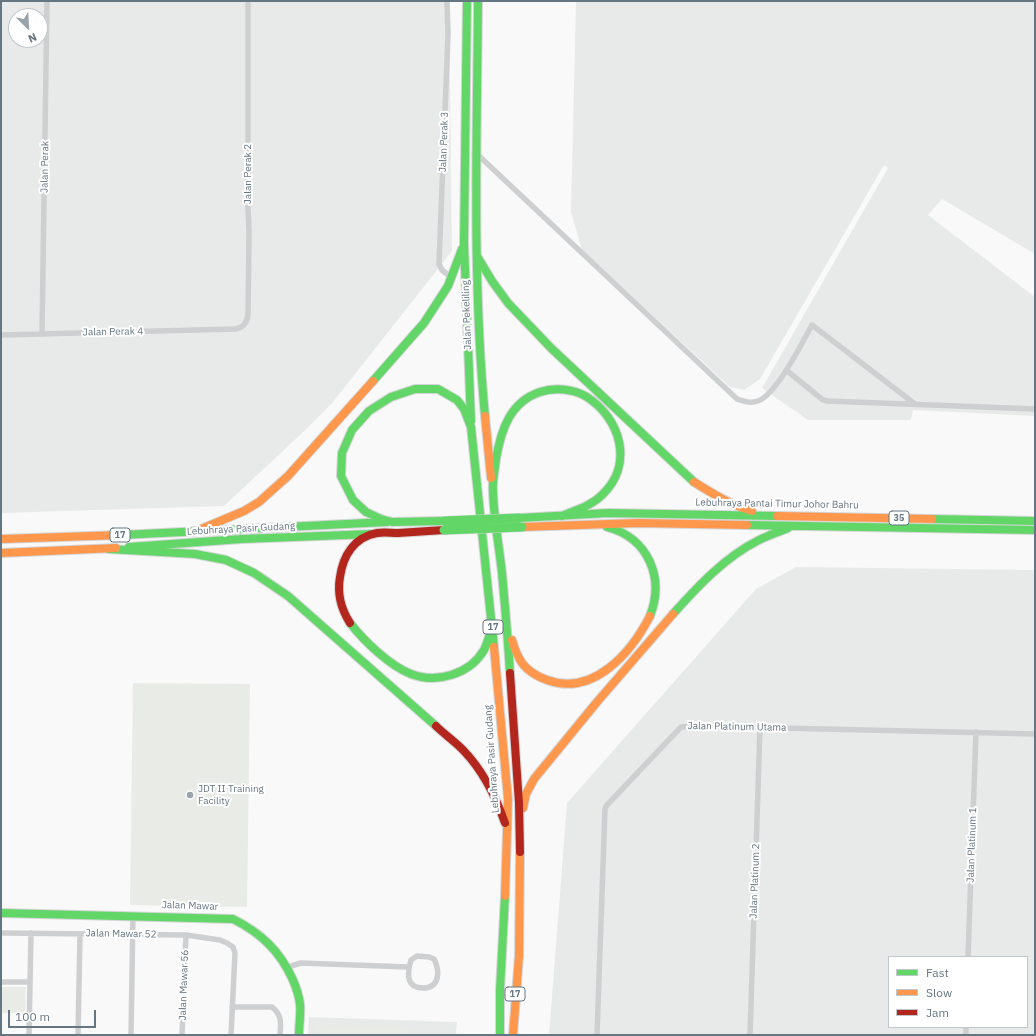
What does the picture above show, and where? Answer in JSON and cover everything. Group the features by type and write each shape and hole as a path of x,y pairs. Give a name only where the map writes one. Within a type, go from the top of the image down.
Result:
{"main road":[{"name":"Jalan Pekeliling","path":"467,1 464,243 471,427"},
{"name":"Jalan Pekeliling","path":"478,1 477,256 480,364 508,627"},
{"path":"194,532 244,511 259,502 288,476 424,323 452,278 464,243"},
{"path":"477,256 508,303 551,348 690,479 718,497 742,508 764,515"},
{"path":"392,522 364,511 357,505 345,488 342,479 340,460 344,444 349,433 365,415 386,400 410,389 421,388 440,390 457,399 465,410 471,427"},
{"path":"492,488 500,438 504,426 518,406 532,395 549,390 565,390 586,395 606,411 615,426 621,445 620,463 614,481 606,492 596,501 584,508 562,516"},
{"name":"Lebuhraya Pasir Gudang","path":"471,427 492,624 508,799 500,990 500,1035"},
{"name":"Lebuhraya Pantai Timur Johor Bahru","path":"520,522 562,516 656,513 1035,521"},
{"name":"Lebuhraya Pasir Gudang","path":"1,539 194,532 392,522 444,525"},
{"name":"Lebuhraya Pasir Gudang","path":"1,553 109,549 182,543 373,534 444,525 520,522"},
{"name":"Lebuhraya Pantai Timur Johor Bahru","path":"520,522 590,525 638,523 1035,530"},
{"path":"508,627 515,650 522,663 534,674 547,680 559,683 576,683 591,680 606,671 632,644 643,628 655,603 656,579 653,569 648,556 640,546 630,538 619,531 590,525"},
{"path":"520,829 526,794 534,779 601,697 681,605 715,570 746,547 774,533 795,526"},
{"path":"373,534 353,544 346,553 338,579 339,600 342,609 358,633 396,666 412,675 428,678 444,677 458,673 468,667 483,651 492,624"},
{"path":"109,549 195,554 226,560 254,573 288,596 464,751 478,768 491,790 503,816 506,829"},
{"name":"17","path":"508,627 520,829 519,955 513,1035"},
{"name":"Jalan Mawar","path":"1,913 133,915 233,919 246,925 266,939 288,967 300,1004 299,1035"}],"street":[{"name":"Jalan Perak","path":"42,333 47,1"},
{"name":"Jalan Perak 2","path":"224,330 235,329 243,326 246,323 248,315 248,1"},
{"name":"Jalan Perak 3","path":"447,1 448,34 439,264 442,270 452,278"},
{"path":"477,154 737,399 750,403 759,401 766,397 786,370 812,325 915,404"},
{"name":"Jalan Perak 4","path":"1,335 224,330"},
{"path":"786,370 823,400 828,401 1035,409"},
{"name":"Jalan Platinum Utama","path":"598,1035 606,807 681,726 1035,734"},
{"name":"Jalan Platinum 2","path":"750,1035 760,727"},
{"name":"Jalan Platinum 1","path":"968,956 976,732"},
{"path":"131,1035 133,915"},
{"name":"Jalan Mawar 52","path":"1,932 186,935 227,943 233,947 235,953 232,1007"},
{"path":"29,1035 31,933"},
{"path":"78,1035 80,934"},
{"name":"Jalan Mawar 56","path":"182,1035 186,935"},
{"path":"417,956 434,959 438,966 437,980 433,986 429,988 416,988 411,984 409,979 408,967 410,960 417,956"},
{"path":"288,967 301,963 408,967"},
{"path":"1,982 30,982"},
{"path":"231,1035 232,1007 272,1007 280,1017 280,1035"}],"shaded area":[{"path":"1,1 449,1 452,251 333,402 224,506 1,513"},
{"path":"576,1 1035,1 1035,254 942,199 928,215 1035,297 1035,416 913,410 911,420 808,420 762,388 888,168 884,165 760,379 744,390 730,387 582,250 571,212"},
{"path":"796,567 1035,570 1035,1035 549,1035 567,803 756,589"},
{"name":"JDT II Training Facility","path":"133,683 250,684 247,907 130,905"},
{"path":"1,987 26,987 25,1013 1,1013"},
{"path":"309,1017 457,1022 456,1035 308,1035"},
{"path":"316,1025 408,1027 408,1035 316,1035"}],"traffic: fast":[{"path":"467,1 464,243 471,421"},
{"path":"478,1 476,208 478,312 485,416"},
{"path":"373,381 424,323 448,286 462,249"},
{"path":"477,256 492,281 508,303 551,348 694,482"},
{"path":"444,521 392,522 381,519 366,512 353,500 341,476 342,453 352,430 369,411 391,397 415,389 438,389 457,400 464,409 471,427 494,647"},
{"path":"510,673 502,573 495,522 493,484 496,459 504,428 514,410 521,403 540,392 558,389 582,394 599,406 608,417 615,430 619,443 620,457 618,470 612,483 602,495 593,502 562,516"},
{"path":"519,518 608,513 777,516"},
{"path":"444,521 519,518"},
{"path":"932,519 1035,521"},
{"path":"121,535 387,522"},
{"path":"747,525 1035,530"},
{"path":"444,530 522,527"},
{"path":"607,527 621,532 633,540 643,550 650,561 654,574 655,587 654,601 650,616"},
{"path":"673,614 702,583 735,555 759,540 788,528"},
{"path":"129,547 242,539 372,534"},
{"path":"109,549 195,554 226,560 254,573 288,596 436,726"},
{"path":"350,623 362,637 386,659 411,674 431,678 452,675 462,671 470,665 484,650 491,630"},
{"path":"500,1035 500,990 505,896"},
{"path":"1,913 233,919 252,930 269,944 288,970 300,1001 299,1035"}],"traffic: slow":[{"path":"194,532 244,511 259,502 288,476 373,381"},
{"path":"485,416 491,478"},
{"path":"694,482 715,495 744,509 752,511"},
{"path":"777,516 932,519"},
{"path":"522,527 638,523 747,525"},
{"path":"1,539 121,535"},
{"path":"1,553 116,548"},
{"path":"523,808 526,794 534,779 597,702 673,614"},
{"path":"512,640 520,660 528,669 539,677 564,684 580,682 595,677 609,668 621,657 642,630 650,616"},
{"path":"494,647 508,799 505,896"},
{"path":"513,1035 519,956 520,852"}],"traffic: jam":[{"path":"350,623 340,601 339,583 344,562 347,555 356,543 369,535 377,533 444,530"},
{"path":"510,673 519,803 520,852"},
{"path":"436,726 461,748 477,767 493,794 505,823"}],"place":[{"name":"JDT II Training Facility","path":"190,795"}]}
